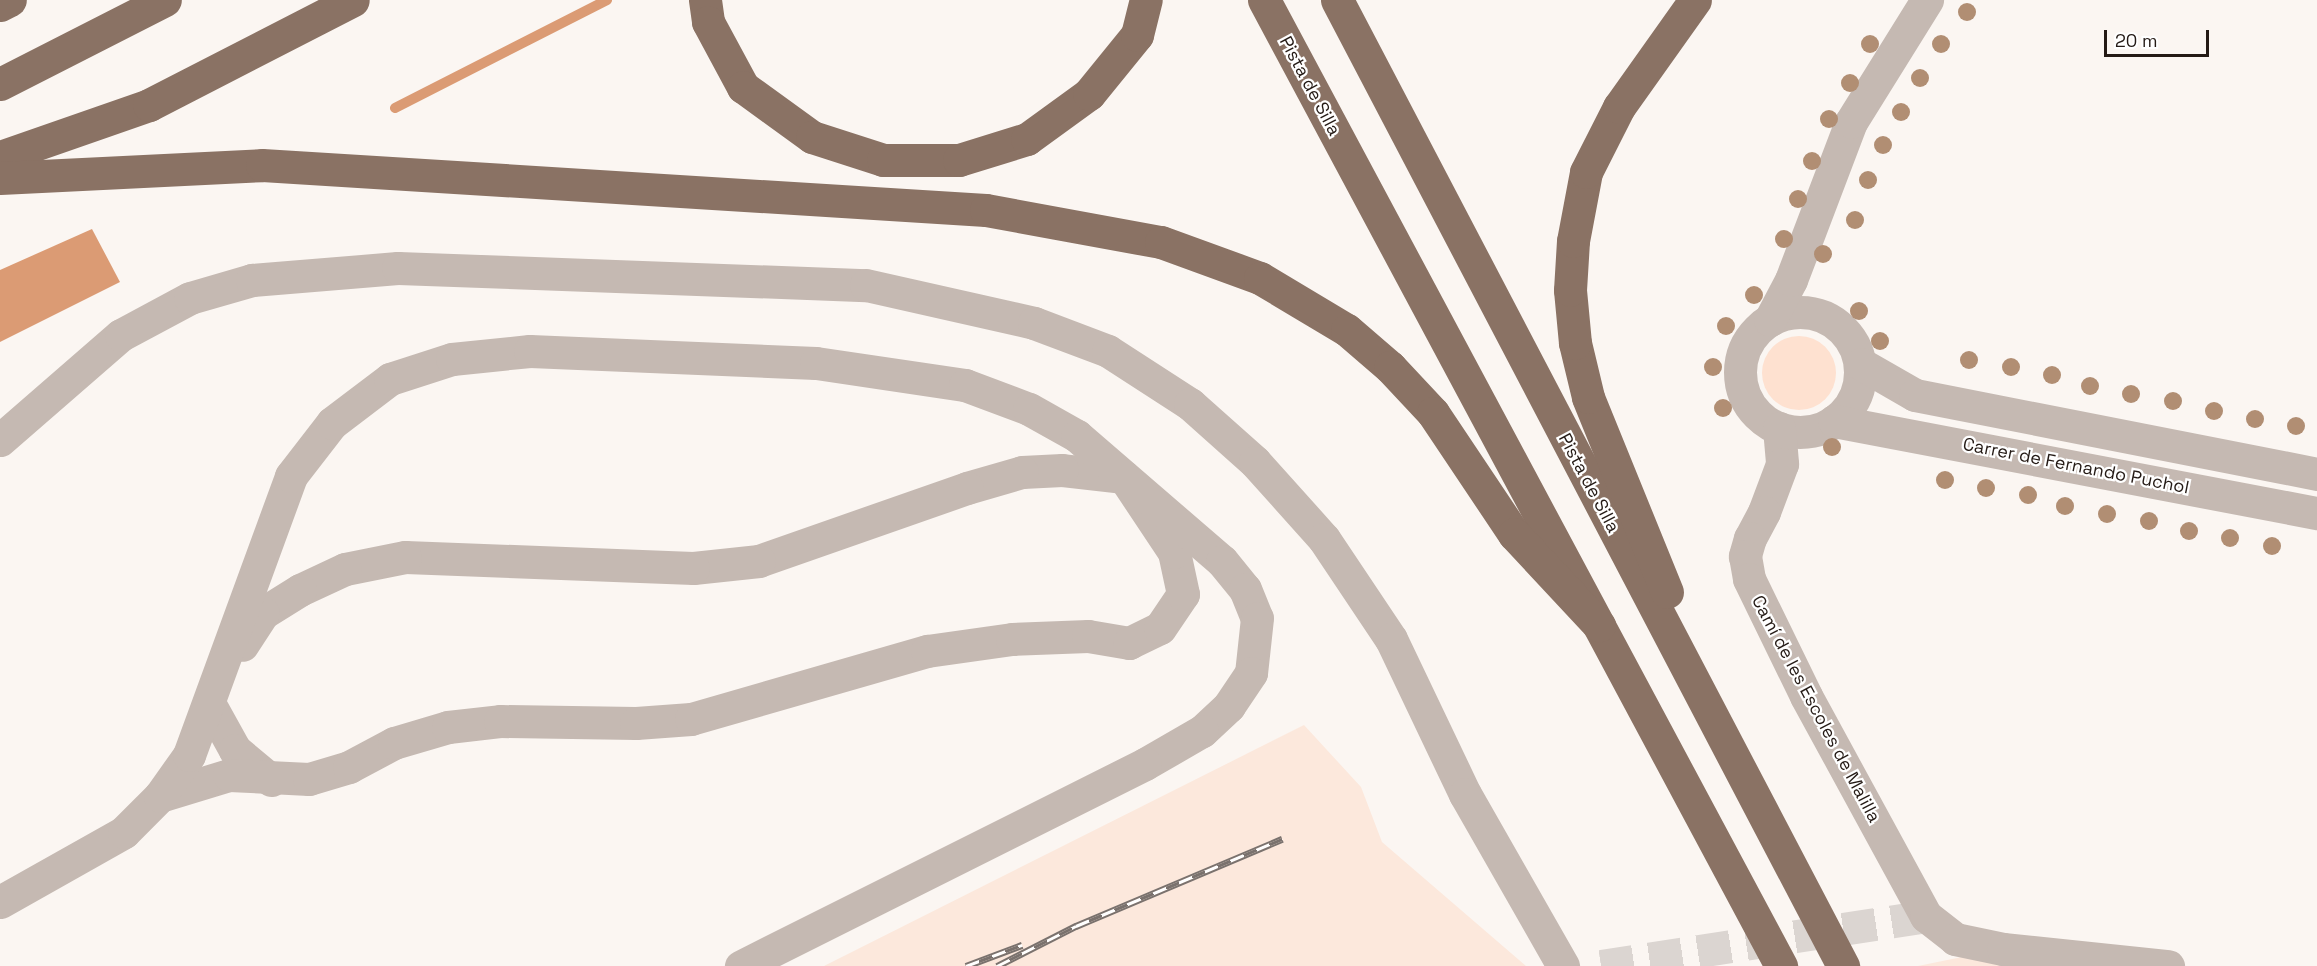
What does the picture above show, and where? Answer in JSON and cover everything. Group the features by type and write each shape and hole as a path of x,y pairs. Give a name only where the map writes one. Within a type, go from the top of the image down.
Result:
{"highway":[{"path":"0,5 10,0"},
{"path":"0,84 165,0"},
{"path":"0,157 149,105 353,0"},
{"path":"705,0 708,22 743,87 812,136 884,160 959,160 1027,140 1089,94 1137,34 1146,0"},
{"name":"Pista de Silla","path":"1264,0 1781,966"},
{"name":"Pista de Silla","path":"1337,0 1743,780 1843,966"},
{"path":"1695,0 1619,107 1586,172 1572,241 1570,290 1575,343 1587,397 1743,780"},
{"path":"0,178 274,165 986,210 1161,242 1260,278 1347,330 1390,367 1433,413 1514,534 1599,625"}],"street":[{"path":"1770,320 1791,280 1851,122 1927,0"},
{"path":"0,440 121,335 190,298 252,280 398,268 866,285 1034,323 1108,351 1190,404 1255,462 1324,539 1392,639 1465,794 1563,966"},
{"path":"1808,312 1827,317 1843,329 1855,345 1861,364 1860,384 1853,402 1834,422 1803,433 1779,428 1751,408 1742,390 1740,369 1744,350 1754,332 1770,320 1789,313 1808,312"},
{"path":"0,902 124,832 160,796 189,755 291,476 332,423 390,379 452,359 530,351 816,363 965,385 1048,420 1077,436 1222,561 1245,589 1257,618 1251,672 1229,706 1202,731 1145,764 741,966"},
{"path":"1861,364 1915,395 2317,474"},
{"name":"Carrer de Fernando Puchol","path":"1834,422 2317,513"},
{"name":"Camí de les Escoles de Malilla","path":"1779,428 1782,464 1747,547 1745,556 1749,579 1806,696 1926,916 1955,939 2003,949 2168,966"},
{"path":"213,693 263,614 300,590 345,569 405,557 693,568 759,561 1022,472 1062,470 1124,477"},
{"path":"160,796 230,775 271,780 309,779 349,767 394,743 448,727 500,721 636,723 691,719 927,651 1012,639 1088,636 1129,643 1160,628 1183,594 1173,552 1124,477"},
{"path":"213,693 235,750 271,780"}],"shaded area":[{"path":"92,229 120,282 0,342 0,270"},
{"path":"1806,336 1826,346 1834,359 1836,373 1834,387 1826,400 1813,408 1792,410 1772,400 1764,387 1762,366 1772,346 1785,338"},
{"path":"1304,725 1361,787 1382,842 1526,966 824,966"},
{"path":"1962,957 2071,966 1918,966"}],"waterway":[{"path":"395,108 607,0"}],"tunnel":[{"path":"1601,966 1926,916"}],"railway":[{"path":"997,966 1076,926 1282,839"},
{"path":"966,966 1022,945"}]}
